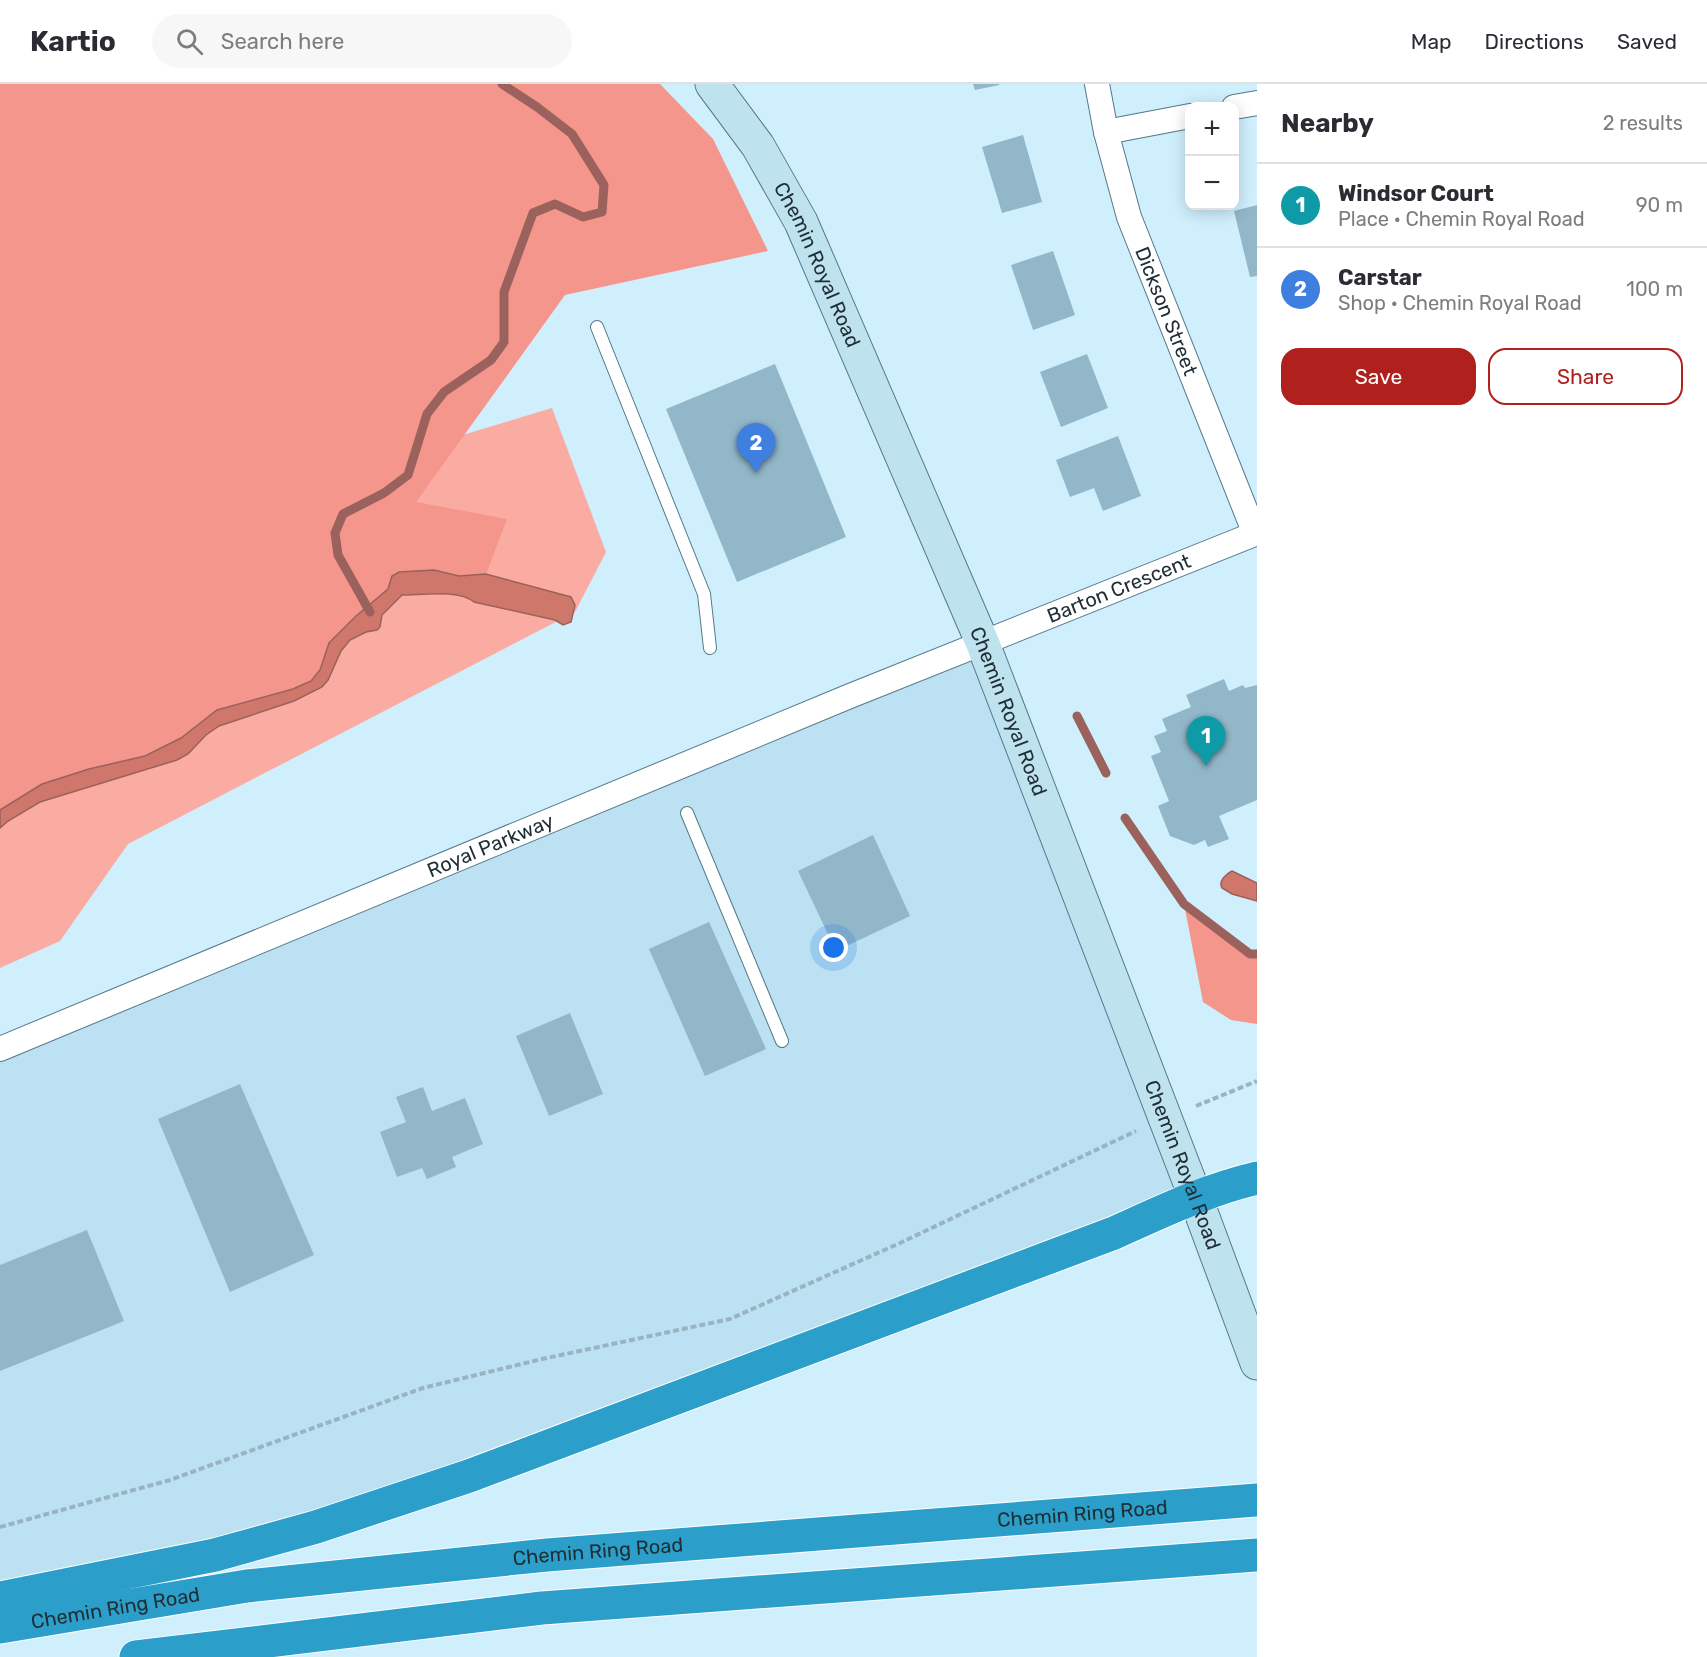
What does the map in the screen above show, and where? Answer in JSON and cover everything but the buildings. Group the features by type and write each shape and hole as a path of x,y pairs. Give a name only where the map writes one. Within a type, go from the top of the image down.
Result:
{"highway":[{"path":"0,1598 215,1555 316,1527 469,1476 1114,1233 1195,1196 1257,1178"},
{"name":"Chemin Ring Road","path":"0,1627 247,1586 524,1557 869,1528 1257,1500"},
{"path":"136,1657 543,1608 1257,1555"}],"main road":[{"name":"Chemin Royal Road","path":"712,84 758,146 801,222 983,644 1166,1119 1257,1363"}],"street":[{"name":"Dickson Street","path":"1097,84 1106,132 1129,218 1256,533"},
{"path":"1239,106 1257,103"},
{"path":"1106,132 1185,117"},
{"name":"Barton Crescent","path":"983,644 1256,533"},
{"name":"Royal Parkway","path":"0,1049 850,696 983,644"}],"lane":[{"path":"597,327 704,594 710,648"},
{"path":"687,813 782,1041"}],"path":[{"path":"0,1527 170,1480 423,1388 542,1359 730,1319 900,1243 1118,1139 1257,1081"}],"shaded area":[{"path":"0,84 660,84 713,139 768,251 565,295 416,502 507,519 486,574 459,576 434,570 392,576 388,589 356,615 329,642 320,670 311,681 293,689 217,710 181,738 145,756 89,769 42,784 0,810"},
{"path":"552,408 606,552 575,612 128,844 60,941 0,968 0,708 336,473"},
{"path":"434,570 459,576 486,574 571,597 575,605 571,622 563,625 555,620 474,602 459,595 402,595 382,615 380,627 377,630 366,632 350,640 341,651 328,680 322,687 294,701 219,726 206,735 188,754 177,760 40,802 0,828 0,810 42,784 89,769 145,756 181,738 217,710 293,689 311,681 320,670 329,643 388,589 392,576 399,572"},
{"path":"983,644 1195,1196 469,1476 0,1598 0,1049"},
{"path":"1232,871 1257,883 1257,901 1232,894 1222,888 1222,880"},
{"path":"1184,904 1250,954 1257,954 1257,1024 1231,1020 1203,1002"}],"waterway":[{"path":"370,612 338,555 335,533 343,514 384,493 408,475 427,414 444,392 491,360 504,342 504,292 533,213 555,204 583,217 602,212 604,185 572,134 502,84"},
{"path":"1077,716 1106,773"},
{"path":"1125,818 1184,904 1250,954 1257,954"}],"place":[{"name":"Carstar","path":"756,473"},
{"name":"Windsor Court","path":"1206,766"}]}
